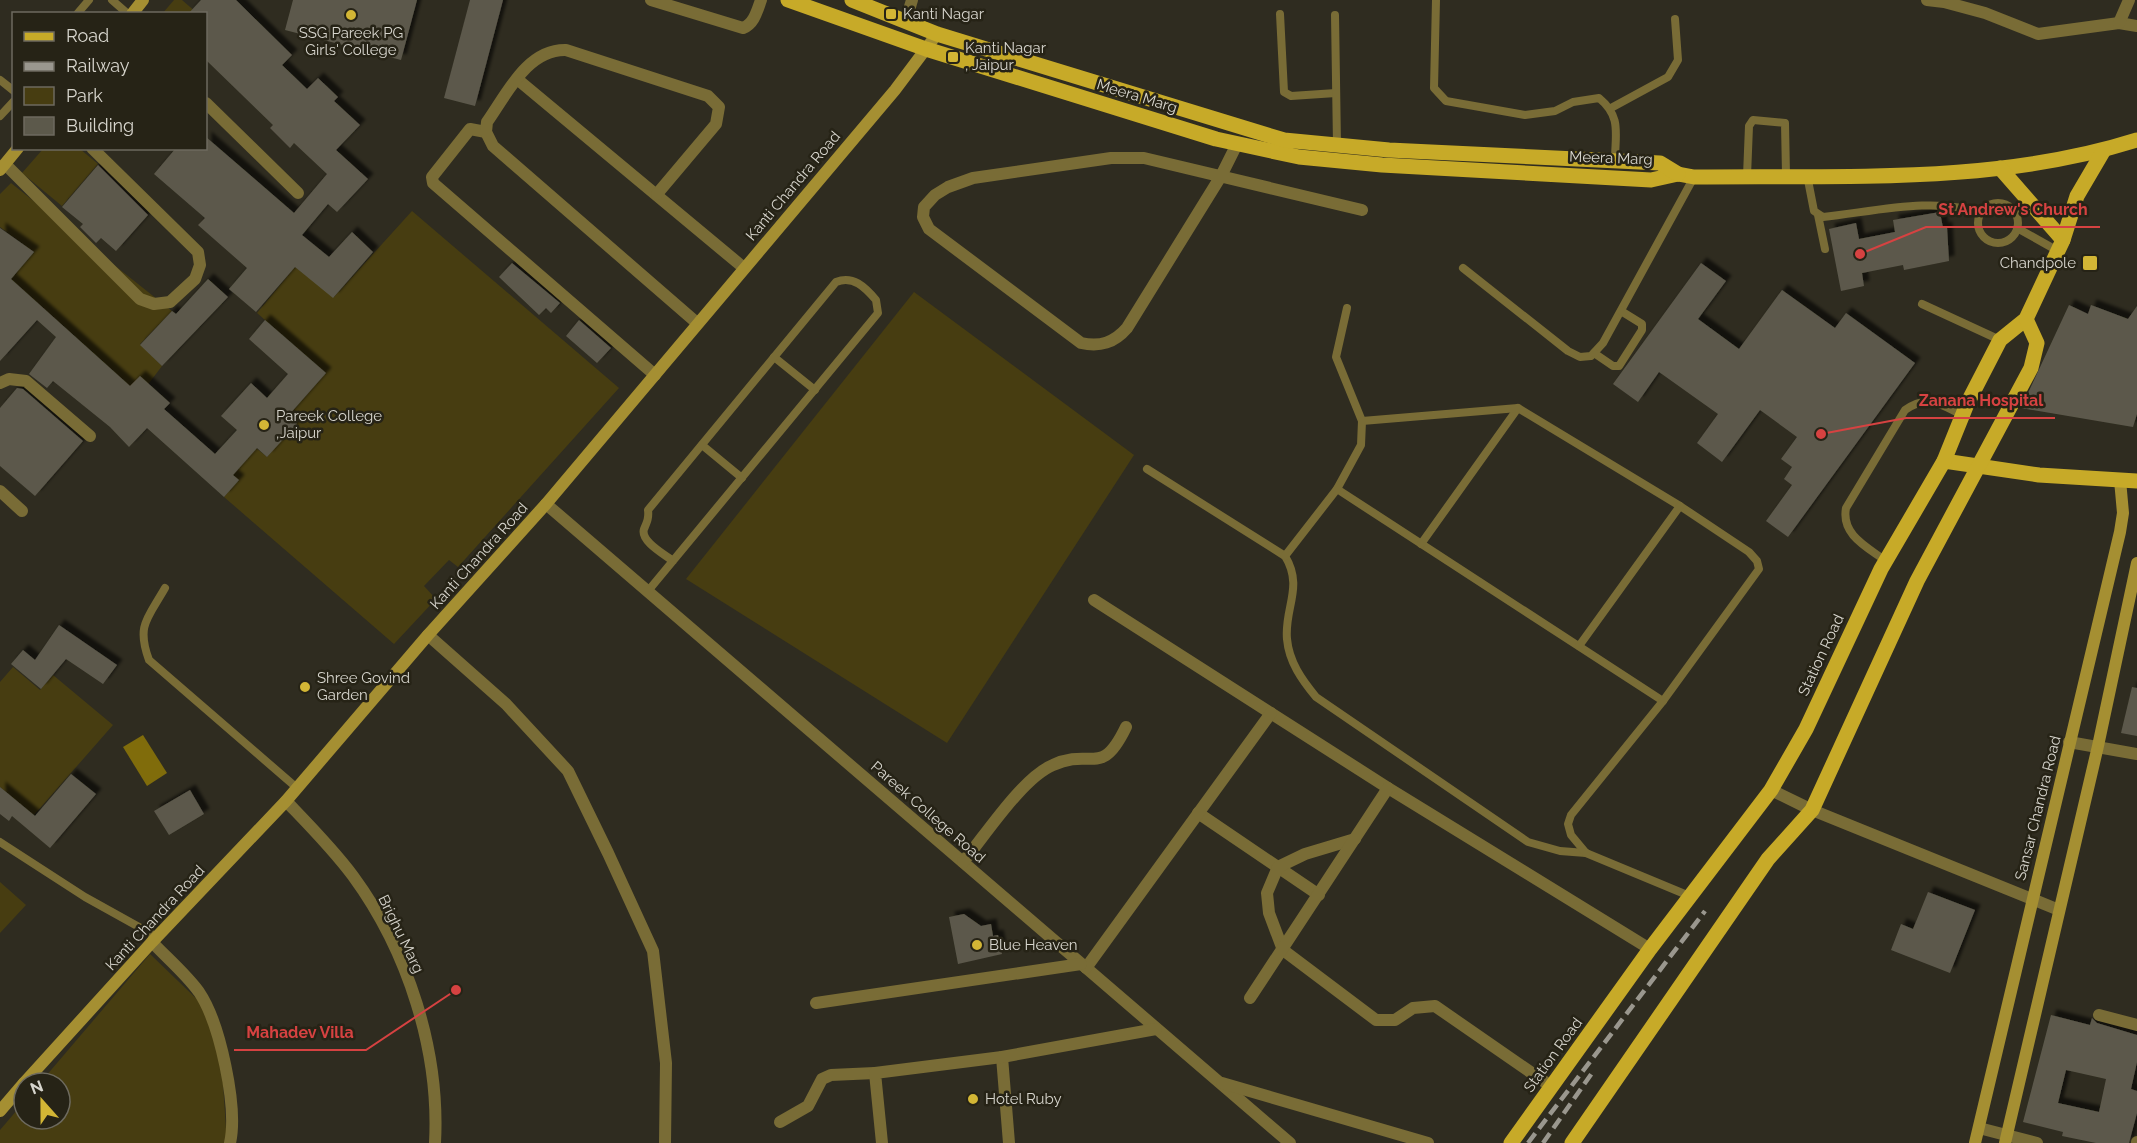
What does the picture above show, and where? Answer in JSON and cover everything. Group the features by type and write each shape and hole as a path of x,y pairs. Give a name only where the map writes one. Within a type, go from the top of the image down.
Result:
{"main road":[{"name":"Meera Marg","path":"788,0 927,49 1237,144 1299,157 1382,165 1651,180 1678,174"},
{"name":"Meera Marg","path":"852,0 938,34 1284,140 1660,163 1678,174"},
{"path":"1678,174 1694,177 1902,175 2000,168 2104,150 2137,140"},
{"name":"Station Road","path":"1512,1143 1650,950 1771,790 1806,729 1886,561 1944,461 1962,415 2000,340 2026,319 2061,246 2078,196 2104,150"},
{"path":"2000,168 2061,246"},
{"path":"1572,1143 1768,860 1812,810 1917,581 2031,368 2037,343 2026,319"},
{"path":"1944,461 2039,475 2137,481"}],"street":[{"path":"132,12 143,0"},
{"path":"651,0 742,28 748,26 755,16 761,0"},
{"path":"906,20 912,0"},
{"path":"1927,0 1944,2 1985,14 2038,33 2119,23 2137,26"},
{"path":"2119,23 2129,0"},
{"name":"Kanti Chandra Road","path":"35,1071 154,939 286,801 428,635 546,504 895,90 938,34"},
{"path":"657,194 716,124 719,107 714,100 566,50 550,50 536,57 487,122 486,132 493,146 697,323"},
{"path":"517,80 744,268"},
{"path":"207,104 298,193"},
{"path":"486,132 470,129 432,177 433,183 655,375"},
{"path":"1237,144 1221,176 1127,328 1118,338 1105,344 1081,343 928,229 922,217 924,207 934,195 973,178 1111,158 1144,158 1221,176 1362,210"},
{"path":"16,150 3,167 140,299 154,304 170,302 195,279 200,265 198,252 94,150"},
{"path":"0,383 9,379 26,381 90,436"},
{"name":"Sansar Chandra Road","path":"1975,1143 2120,532 2123,513 2120,480"},
{"path":"0,491 22,511"},
{"name":"Pareek College Road","path":"546,504 1290,1143"},
{"path":"2006,1139 2098,746 2135,582 2137,563"},
{"path":"1094,600 1388,788 1650,950"},
{"path":"428,635 506,704 568,771 608,853 653,951 666,1063 665,1143"},
{"path":"816,1003 1084,966 1270,713"},
{"path":"963,862 1037,774 1066,760 1101,759 1116,747 1126,727"},
{"path":"2070,742 2137,754"},
{"path":"1251,998 1388,788"},
{"path":"1771,790 1812,810 2059,910"},
{"name":"Brighu Marg","path":"286,801 323,839 354,877 382,923 404,970 429,1048 437,1105 435,1143"},
{"path":"1198,813 1318,895"},
{"path":"1355,839 1305,854 1278,867 1267,892 1269,913 1283,950 1376,1020 1395,1020 1413,1008 1435,1006 1552,1087"},
{"path":"154,939 198,990 211,1012 229,1086 230,1143"},
{"path":"2099,1015 2137,1025"},
{"path":"780,1122 808,1106 822,1079 831,1076 875,1073 1002,1057 1156,1029"},
{"path":"1002,1057 1009,1143"},
{"path":"875,1073 882,1143"},
{"path":"1218,1082 1428,1143"},
{"path":"1979,1128 2006,1139 2037,1143"}],"lane":[{"path":"79,12 89,0"},
{"path":"112,0 127,12"},
{"path":"1436,0 1434,88 1446,101 1525,115 1555,111 1573,102 1599,98 1611,108 1615,118 1615,161"},
{"path":"1280,14 1284,92 1291,96 1336,93"},
{"path":"1335,15 1337,145"},
{"path":"1611,108 1668,77 1678,60 1675,19"},
{"path":"0,80 12,89"},
{"path":"0,116 12,103"},
{"path":"1747,176 1749,126 1753,120 1785,123 1786,175"},
{"path":"1807,175 1814,211 1823,217 1942,204 1965,207 1981,213"},
{"path":"1463,268 1568,351 1580,357 1594,353 1603,343 1694,177"},
{"path":"1990,205 2009,206 2017,215 2018,228 2004,242 1990,241 1980,232 1978,226 1981,213 1990,205"},
{"path":"1818,215 1825,249"},
{"path":"2018,228 2061,246"},
{"path":"648,591 673,561 742,478 815,390 878,313 876,300 870,291 854,280 844,279 836,282 648,510 649,517 643,532 645,538 673,561"},
{"path":"1922,304 2000,340"},
{"path":"1285,556 1336,489 1361,445 1362,421 1336,357 1347,309"},
{"path":"1594,353 1612,366 1619,366 1642,330 1642,324 1621,311"},
{"path":"774,357 815,390"},
{"path":"1886,561 1853,536 1845,524 1846,508 1905,410 1920,400 1930,399 1962,415"},
{"path":"1362,421 1518,408 1680,506 1749,552 1757,561 1759,568 1663,701 1571,815 1568,824 1571,835 1586,853"},
{"path":"1421,544 1518,408"},
{"path":"702,445 742,478"},
{"path":"1147,469 1285,556 1293,569 1294,600 1288,618 1287,639 1298,675 1316,697 1528,842 1560,851 1586,853 1692,897"},
{"path":"1336,489 1663,701"},
{"path":"1579,646 1680,506"},
{"path":"165,588 143,627 142,640 149,660 297,788"},
{"path":"0,842 154,939"}],"green space":[{"path":"174,0 182,0 196,12 164,12"},
{"path":"42,150 81,150 98,164 62,206 22,173"},
{"path":"11,183 172,311 140,344 162,366 140,395 11,279 34,252 0,227 0,194"},
{"path":"412,211 619,388 458,567 449,560 424,586 436,599 394,644 224,497 239,480 233,475 256,448 267,457 296,424 288,416 326,373 257,313 295,267 334,297"},
{"path":"914,292 1134,455 947,743 686,579"},
{"path":"13,667 40,690 53,675 113,725 34,815 0,787 0,682"},
{"path":"0,882 26,905 0,933"},
{"path":"150,954 205,1007 222,1069 227,1143 0,1143 0,1130 12,1116 12,1131 72,1131 72,1071 50,1071"}],"shaded area":[{"path":"143,735 167,773 147,786 123,747"}],"building":[{"path":"201,0 236,0 292,55 282,65 307,89 318,78 338,97 334,101 360,125 336,150 368,179 337,212 328,204 302,235 329,257 352,232 373,252 333,298 295,267 256,312 229,289 247,268 198,225 205,218 154,174 174,150 207,150 207,138 294,213 327,174 294,143 290,148 270,128 273,125 207,61 207,12 190,12"},
{"name":"SSG Pareek PG Girls' College","path":"293,0 417,0 401,60 285,30"},
{"path":"470,0 503,0 475,106 444,98"},
{"path":"98,165 148,215 116,251 101,238 96,243 80,227 83,224 62,207"},
{"path":"1940,212 1943,228 1947,227 1949,261 1904,270 1903,265 1862,273 1864,286 1841,291 1829,229 1856,223 1859,239 1895,232 1893,220"},
{"path":"0,228 34,252 11,279 130,386 140,376 170,403 164,409 215,454 237,430 221,416 251,383 267,398 288,374 249,339 265,320 326,373 288,416 297,424 267,457 257,448 233,475 239,480 224,497 147,428 129,447 110,427 53,381 47,388 29,374 56,337 37,320 0,361"},
{"path":"512,263 560,303 551,313 546,308 539,315 499,277"},
{"path":"1701,263 1726,281 1698,319 1739,349 1782,290 1835,328 1846,313 1915,363 1788,537 1766,521 1792,485 1784,479 1792,467 1781,459 1797,437 1760,410 1722,462 1697,443 1718,414 1659,372 1638,402 1613,384"},
{"path":"208,279 228,297 162,366 140,345 172,311 176,314"},
{"name":"Chandpole","path":"2069,305 2088,314 2091,305 2128,319 2137,306 2137,414 2133,427 2021,408"},
{"path":"579,320 611,348 597,363 566,336"},
{"path":"17,388 23,389 83,441 35,496 0,466 0,408"},
{"path":"59,625 117,665 103,684 66,659 41,689 11,664 23,650 35,660"},
{"path":"2132,687 2137,688 2137,736 2121,733"},
{"path":"71,774 96,794 50,848 12,816 9,821 0,814 0,787 35,816"},
{"path":"190,790 204,814 169,835 154,811"},
{"path":"1928,892 1975,910 1950,973 1891,950 1901,924 1913,929"},
{"name":"Blue Heaven","path":"964,914 981,926 991,924 993,936 998,935 1002,954 958,964 949,917"},
{"path":"2051,1015 2090,1025 2092,1018 2097,1023 2137,1035 2137,1062 2131,1089 2137,1091 2137,1113 2129,1143 2096,1143 2062,1136 2063,1132 2023,1122","holes":["2066,1070 2106,1079 2099,1112 2058,1103"]}],"railway":[{"path":"1528,1143 1705,911"},
{"path":"1543,1143 1592,1073"}],"place":[{"name":"Kanti Nagar","path":"891,14"},
{"name":"SSG Pareek PG Girls' College","path":"351,15"},
{"name":"Kanti Nagar , Jaipur","path":"953,57"},
{"name":"St Andrew's Church","path":"1860,254"},
{"name":"Chandpole","path":"2090,263"},
{"name":"Pareek College ,Jaipur","path":"264,425"},
{"name":"Zanana Hospital","path":"1821,434"},
{"name":"Shree Govind Garden","path":"305,687"},
{"name":"Blue Heaven","path":"977,945"},
{"name":"Mahadev Villa","path":"456,990"},
{"name":"Hotel Ruby","path":"973,1099"}]}
